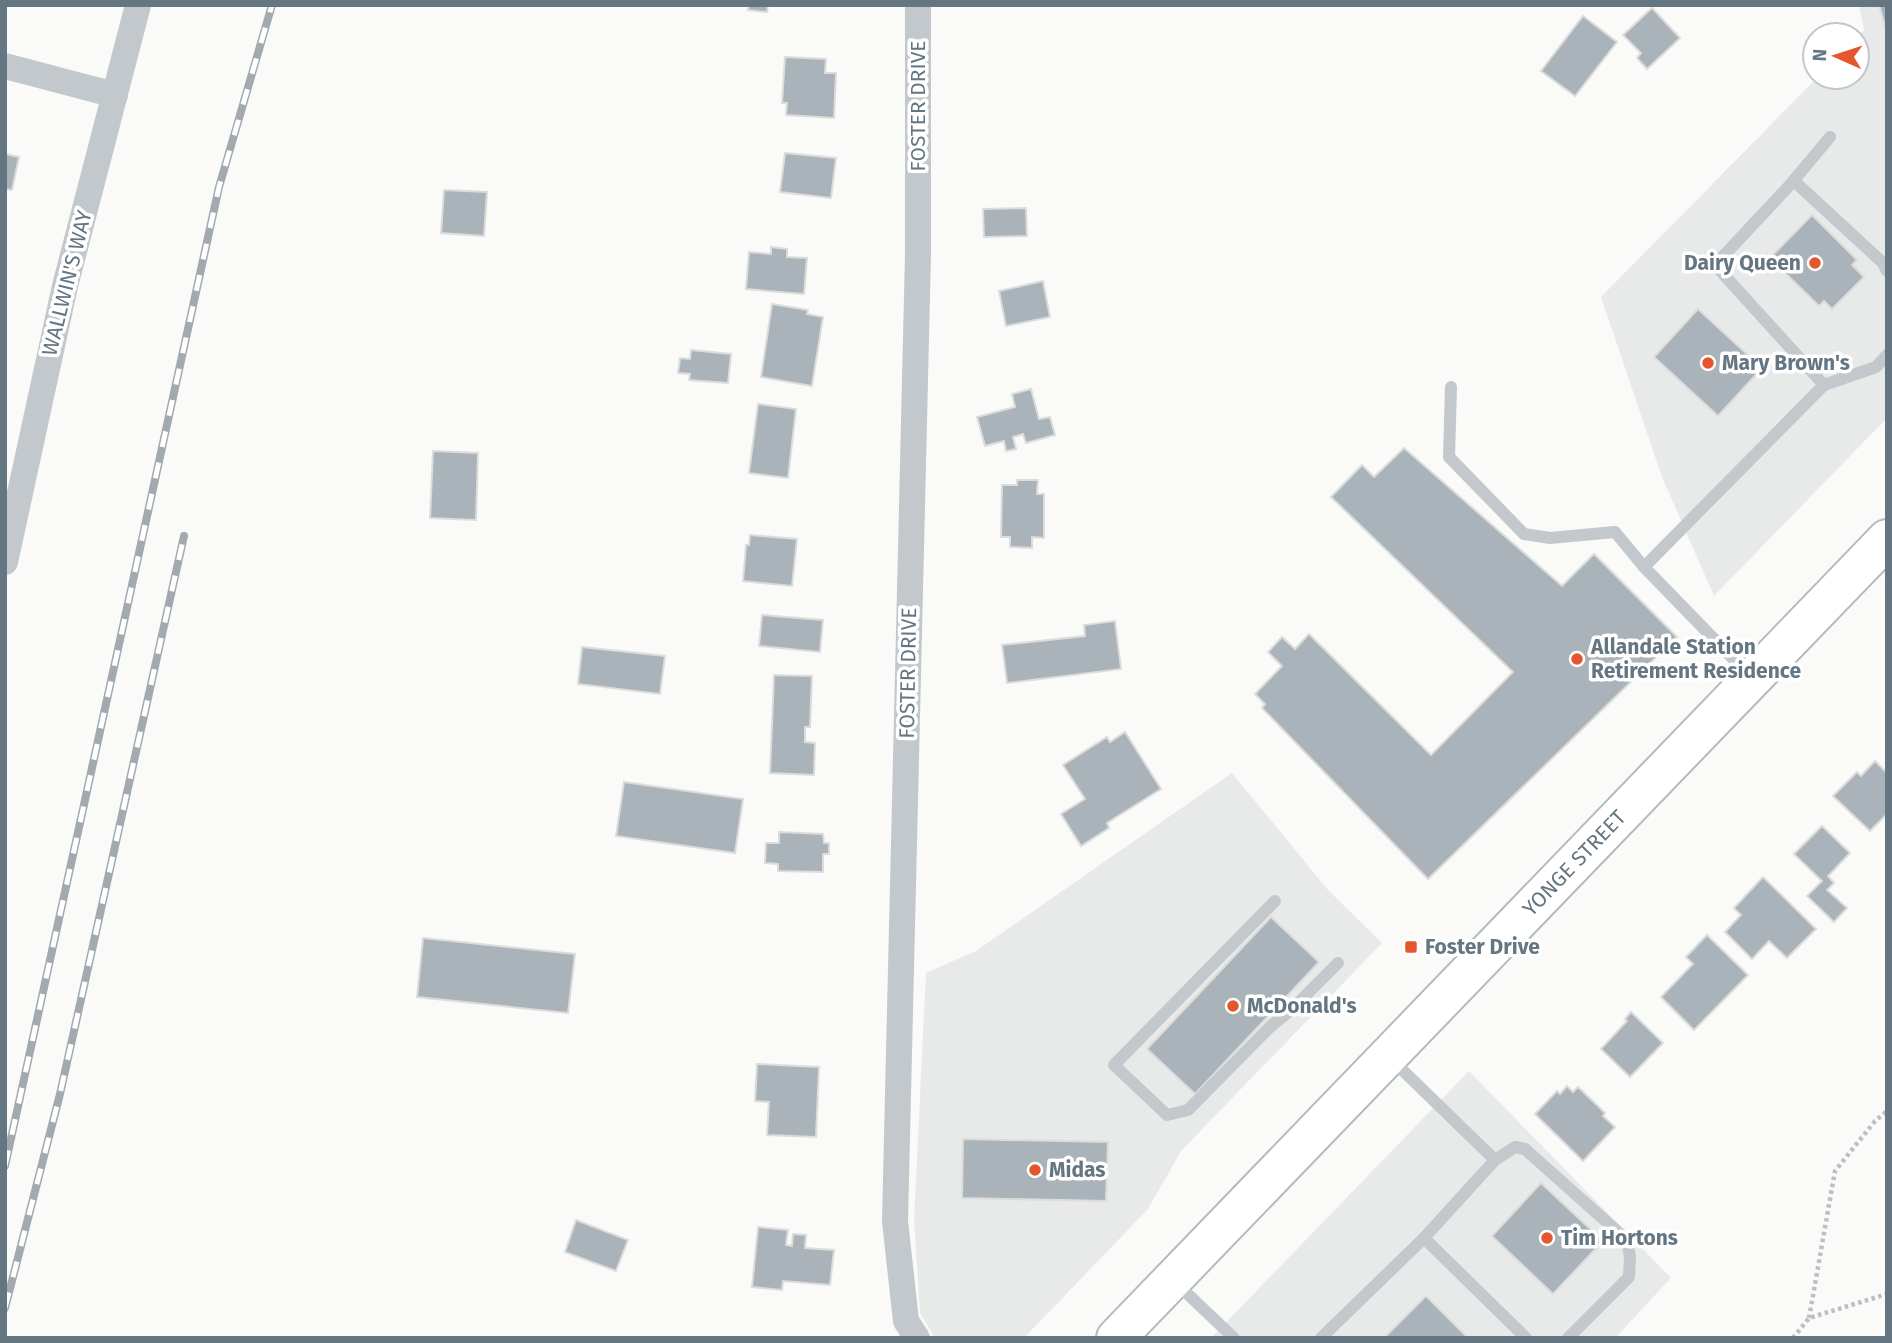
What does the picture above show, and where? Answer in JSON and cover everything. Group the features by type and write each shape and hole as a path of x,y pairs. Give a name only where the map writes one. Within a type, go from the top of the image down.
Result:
{"main road":[{"name":"YONGE STREET","path":"1116,1338 1887,539"}],"street":[{"name":"WALLWIN'S WAY","path":"5,562 10,514 65,286 138,5"},
{"name":"FOSTER DRIVE","path":"917,1338 906,1321 895,1221 918,254 918,5"},
{"path":"5,66 115,95"}],"lane":[{"path":"1824,385 1715,265 1794,181 1830,137"},
{"path":"1794,181 1883,263 1887,271"},
{"path":"1644,567 1824,385 1876,367 1887,355"},
{"path":"1451,387 1449,457 1524,534 1550,538 1615,532 1644,567 1752,678"},
{"path":"1275,901 1114,1065 1167,1115 1188,1110 1269,1027 1292,1009 1338,963"},
{"path":"1388,1056 1495,1160"},
{"path":"1321,1338 1424,1238 1495,1160 1515,1147 1525,1149 1628,1240 1629,1277 1568,1338"},
{"path":"1424,1238 1526,1338"},
{"path":"1173,1280 1234,1338"}],"path":[{"path":"1793,1338 1809,1318 1835,1171 1875,1121 1887,1111"},
{"path":"1809,1318 1887,1294"}],"shaded area":[{"path":"1859,5 1887,5 1887,418 1714,596 1662,477 1601,297 1804,91 1871,91 1871,21 1862,21"},
{"path":"1232,773 1328,890 1382,943 1181,1151 1148,1209 1024,1338 935,1338 920,1313 914,1220 926,973 976,951"},
{"path":"1469,1071 1671,1278 1615,1338 1211,1338"}],"building":[{"path":"749,5 768,5 767,12 748,10"},
{"path":"1879,5 1887,5 1887,32"},
{"path":"1652,8 1680,38 1647,69 1637,58 1641,53 1623,35"},
{"path":"1583,16 1617,42 1575,96 1541,71"},
{"path":"785,57 826,59 825,73 836,73 834,118 786,115 787,103 782,103"},
{"path":"785,153 836,158 831,198 780,192"},
{"path":"5,154 19,157 12,190 5,189"},
{"path":"444,190 487,192 484,236 441,233"},
{"path":"1026,208 1027,236 984,237 983,209"},
{"name":"Dairy Queen","path":"1812,215 1857,260 1852,265 1864,277 1832,309 1824,301 1819,306 1770,258"},
{"path":"771,247 787,249 787,257 807,258 804,294 746,289 749,252 771,254"},
{"path":"1043,281 1050,317 1006,326 999,291"},
{"path":"772,304 808,310 807,314 823,317 812,386 761,377"},
{"name":"Mary Brown's","path":"1698,309 1762,368 1718,416 1654,357"},
{"path":"691,350 731,354 728,383 689,380 690,374 678,373 680,358 690,359"},
{"path":"1031,389 1039,419 1050,417 1055,435 1026,443 1023,434 1013,437 1016,449 1006,451 1004,441 985,446 977,417 1015,407 1012,394"},
{"path":"758,404 796,409 788,478 749,473"},
{"name":"Allandale Station Retirement Residence","path":"1404,448 1562,586 1594,554 1677,637 1428,879 1262,708 1265,704 1255,694 1282,666 1268,652 1282,637 1295,649 1309,634 1431,755 1513,672 1331,497 1362,465 1374,477"},
{"path":"433,451 478,453 476,520 430,518"},
{"path":"1017,480 1038,480 1037,494 1044,494 1044,538 1032,537 1032,548 1010,547 1010,537 1001,537 1002,485 1017,485"},
{"path":"750,535 797,539 792,586 743,581 746,545 749,545"},
{"path":"762,615 823,620 820,652 759,646"},
{"path":"1115,621 1121,669 1007,683 1002,645 1085,636 1084,625"},
{"path":"582,647 665,656 660,694 578,684"},
{"path":"774,675 812,676 810,727 805,727 805,742 815,743 814,775 770,773"},
{"path":"1125,732 1161,789 1107,823 1109,828 1081,846 1061,814 1085,799 1063,765 1107,737 1110,742"},
{"path":"1875,761 1887,773 1887,814 1870,831 1833,796 1857,772 1861,776"},
{"path":"624,782 743,799 735,853 616,836"},
{"path":"1822,826 1850,853 1828,876 1834,883 1827,890 1847,908 1834,922 1807,896 1822,881 1794,854"},
{"path":"779,832 823,834 824,843 829,843 829,854 823,854 823,872 778,871 778,864 765,863 766,843 779,843"},
{"path":"1763,877 1816,929 1787,958 1769,941 1752,959 1725,932 1741,915 1734,908"},
{"name":"McDonald's","path":"1271,917 1319,962 1195,1094 1147,1049"},
{"path":"1707,935 1748,975 1694,1030 1661,997 1693,964 1686,957"},
{"path":"423,938 575,954 568,1013 417,997"},
{"path":"1631,1012 1663,1043 1630,1077 1601,1049 1627,1021 1625,1019"},
{"path":"757,1064 819,1067 816,1137 767,1135 769,1102 755,1101"},
{"path":"1567,1086 1573,1092 1578,1087 1605,1113 1603,1116 1615,1127 1583,1161 1535,1114 1557,1091 1560,1094"},
{"name":"Midas","path":"963,1139 1108,1142 1106,1201 962,1198"},
{"name":"Tim Hortons","path":"1541,1183 1603,1241 1553,1294 1492,1236"},
{"path":"576,1220 628,1240 616,1271 565,1252"},
{"path":"758,1227 788,1230 786,1245 792,1246 793,1234 806,1235 805,1248 834,1250 830,1285 783,1281 782,1290 752,1287"},
{"path":"1426,1296 1468,1338 1384,1338"}],"railway":[{"path":"5,1166 219,187 272,5"},
{"path":"5,1308 60,1094 184,536"}],"place":[{"name":"Dairy Queen","path":"1815,263"},
{"name":"Mary Brown's","path":"1708,363"},
{"name":"Allandale Station Retirement Residence","path":"1577,659"},
{"name":"Foster Drive","path":"1411,947"},
{"name":"McDonald's","path":"1233,1006"},
{"name":"Midas","path":"1035,1170"},
{"name":"Tim Hortons","path":"1547,1238"}]}
